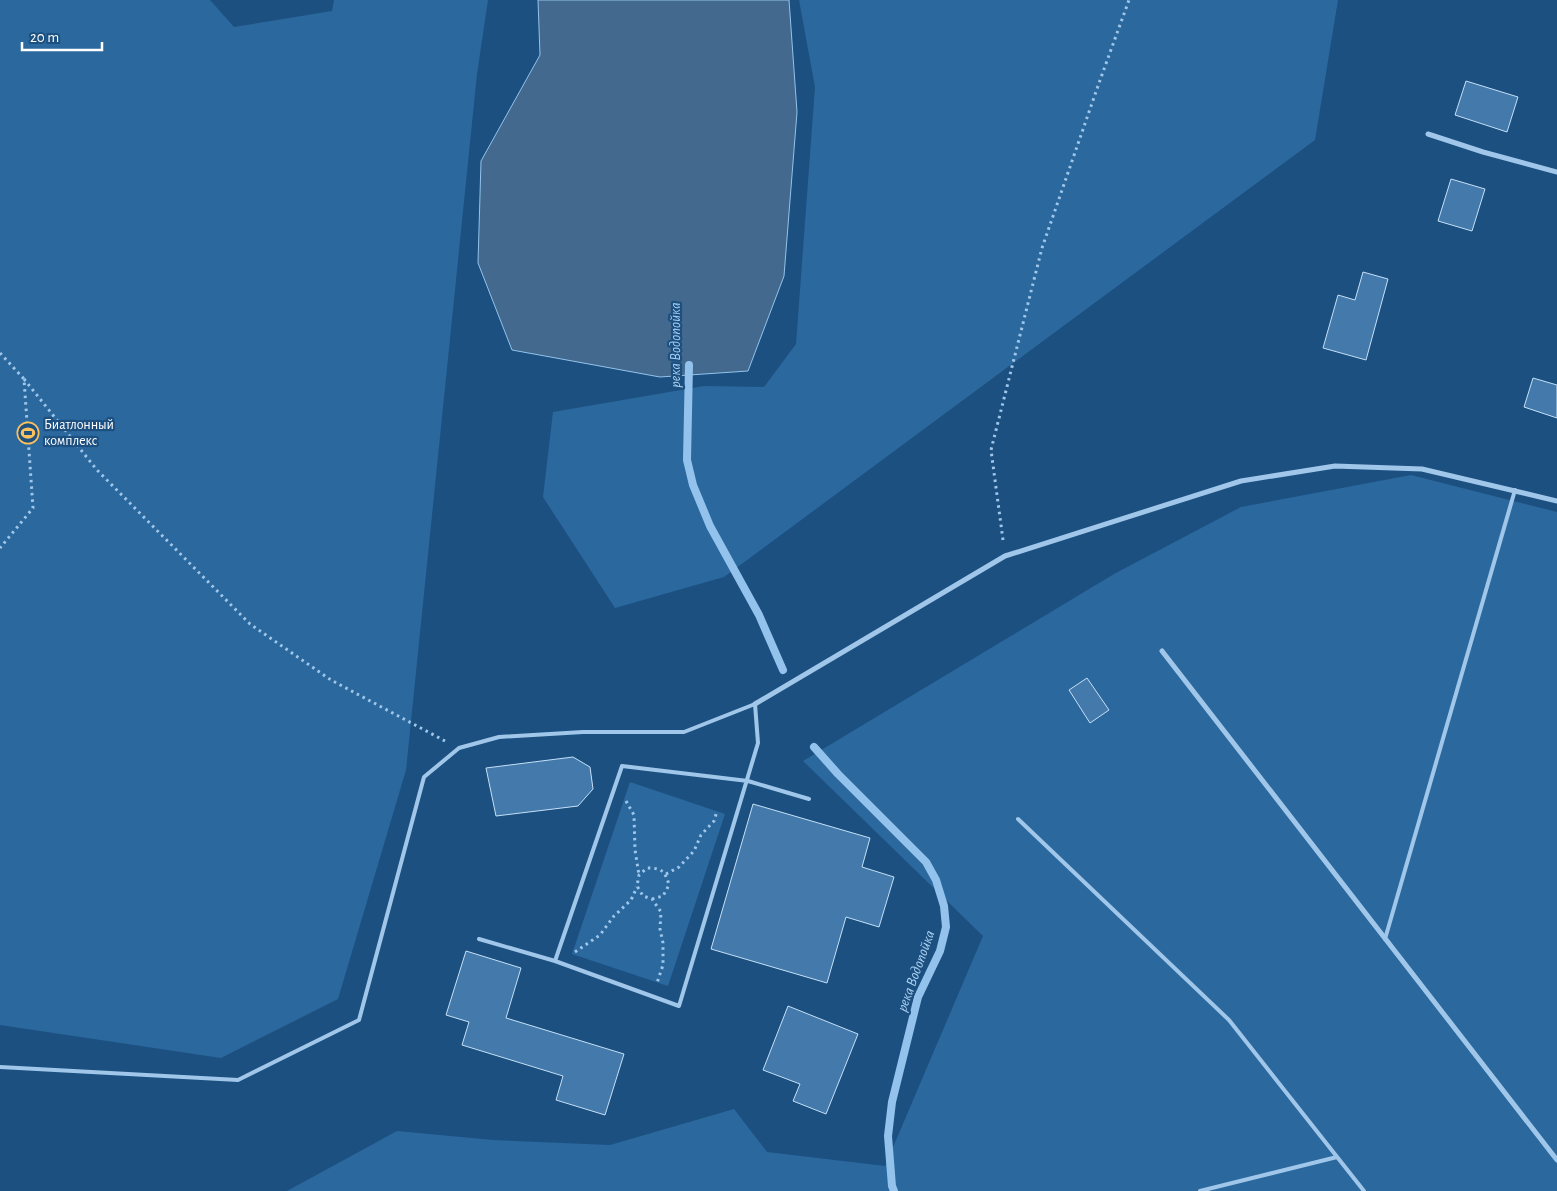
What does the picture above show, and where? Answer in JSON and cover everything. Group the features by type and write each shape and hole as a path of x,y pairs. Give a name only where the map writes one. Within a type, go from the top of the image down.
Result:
{"street":[{"path":"1428,134 1483,152 1557,172"},
{"path":"755,704 1005,556 1242,481 1335,466 1422,469 1557,501"},
{"path":"1162,651 1557,1160"}],"lane":[{"path":"1385,939 1515,490"},
{"path":"0,1066 238,1080 359,1020 424,776 459,748 499,737 583,732 684,732 755,704 758,743 679,1006 555,961 479,939"},
{"path":"555,961 622,766 748,780 809,799"},
{"path":"1018,819 1229,1020 1364,1191"},
{"path":"1200,1191 1337,1157"}],"path":[{"path":"1005,556 991,450 1042,248 1129,0"},
{"path":"0,353 24,379 97,470 250,624 331,680 459,748"},
{"path":"0,548 33,508 24,379"},
{"path":"572,954 600,934 614,916 631,900 637,886 639,875 635,850 634,815 624,798"},
{"path":"666,874 680,867 694,851 701,835 714,821 717,811"},
{"path":"637,886 643,896 652,899 663,896 669,885 666,874 659,868 648,868 639,875"},
{"path":"652,899 661,912 660,929 663,944 663,965 657,983"}],"shaded area":[{"path":"0,0 210,0 234,27 332,11 334,0 488,0 477,74 406,770 338,999 221,1058 0,1025"},
{"path":"799,0 1338,0 1315,140 724,577 615,608 543,497 553,412 704,386 764,387 796,344 815,87"},
{"path":"1411,475 1557,512 1557,1191 287,1191 397,1131 493,1140 610,1145 734,1109 767,1152 885,1166 983,936 803,761 1114,574 1241,507"},
{"path":"630,782 725,814 668,986 572,954"}],"water":[{"path":"538,0 789,0 797,112 784,276 748,371 660,377 512,350 478,263 481,161 540,55"}],"building":[{"path":"1466,81 1518,97 1507,132 1455,115"},
{"path":"1451,179 1485,189 1472,231 1438,221"},
{"path":"1363,272 1388,279 1366,360 1323,348 1338,295 1355,300"},
{"path":"1533,378 1557,385 1557,418 1524,407"},
{"path":"1087,678 1109,710 1090,723 1069,690"},
{"path":"573,757 590,767 593,789 578,806 496,816 486,768"},
{"path":"753,804 870,838 862,867 894,877 879,927 846,917 827,983 711,949"},
{"path":"466,951 521,968 506,1018 624,1054 605,1115 556,1100 563,1076 462,1045 469,1022 446,1015"},
{"path":"788,1006 858,1034 826,1114 793,1101 800,1084 763,1070"}],"waterway":[{"name":"река Водопойка","path":"689,365 687,460 693,485 710,526 759,615 783,670"},
{"name":"река Водопойка","path":"814,747 838,774 926,862 936,880 944,906 946,927 940,951 918,997 892,1102 888,1136 894,1191"}],"place":[{"name":"Биатлонный комплекс","path":"28,433"}]}
